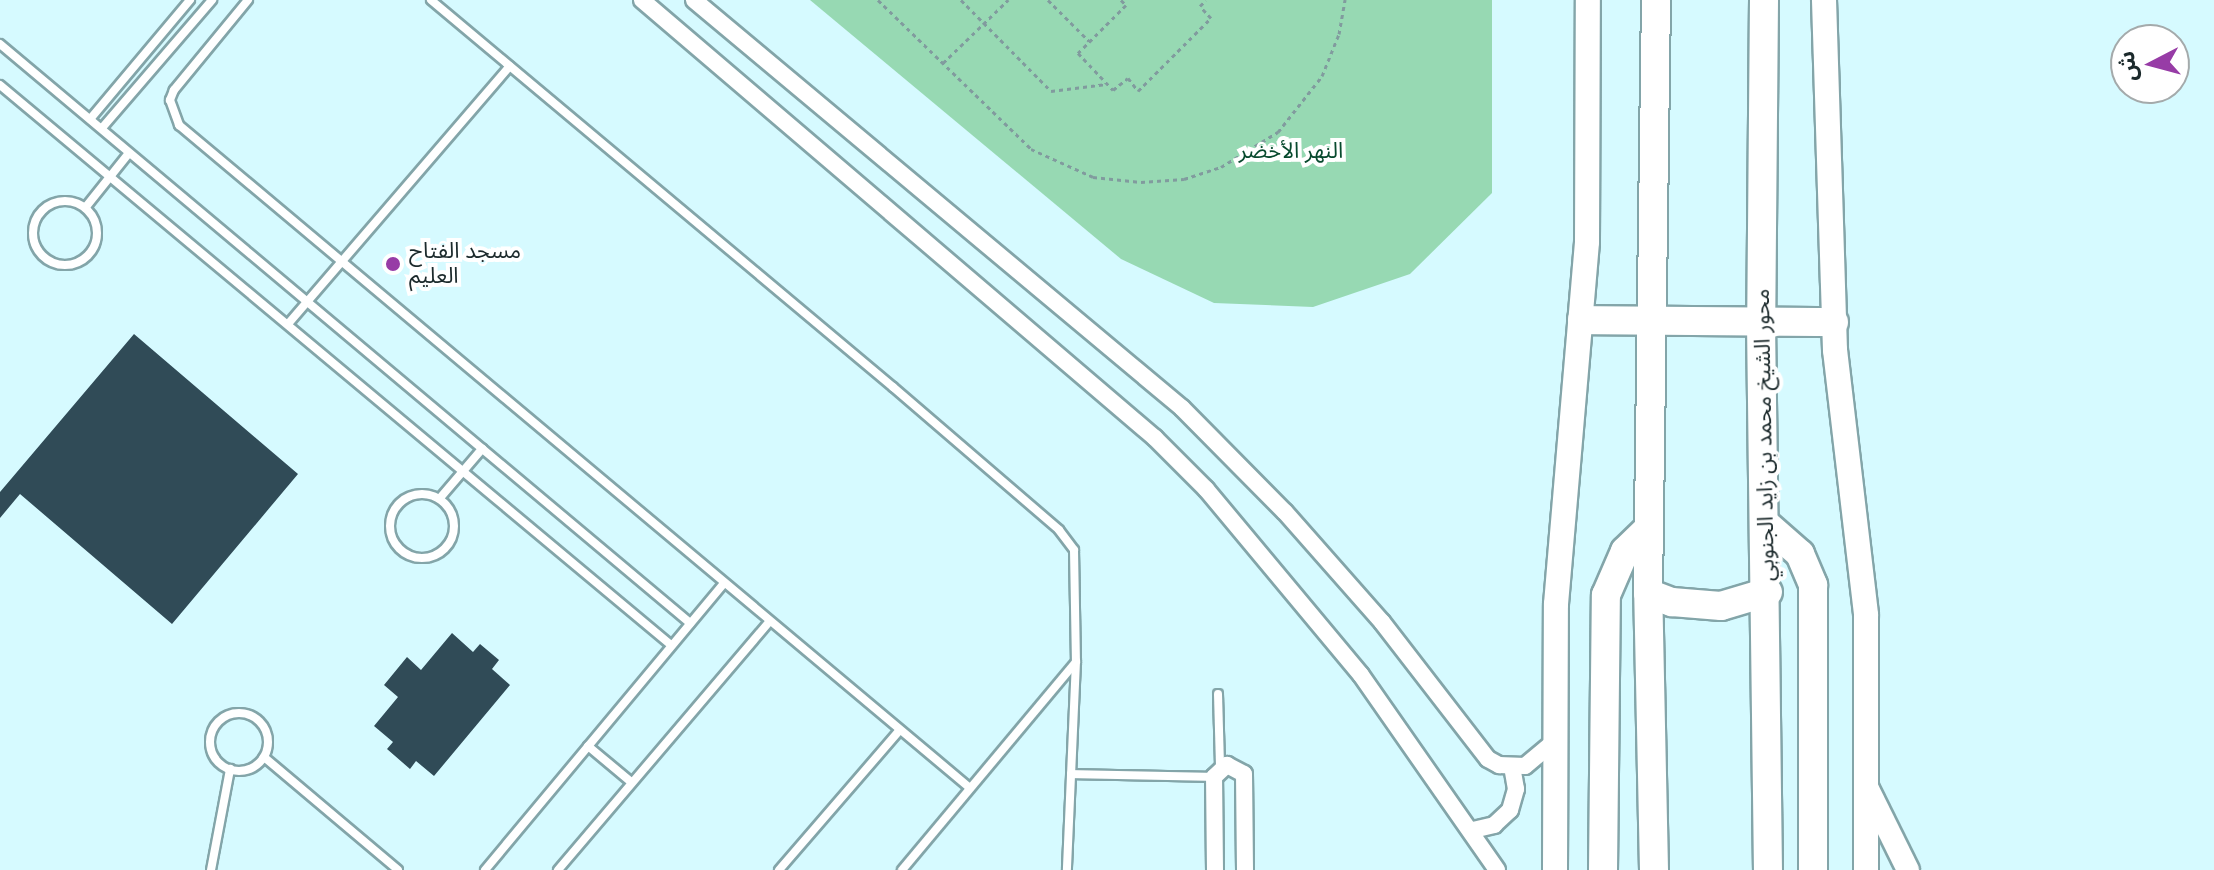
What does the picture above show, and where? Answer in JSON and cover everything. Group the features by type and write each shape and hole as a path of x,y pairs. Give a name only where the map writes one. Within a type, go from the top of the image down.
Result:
{"highway":[{"path":"1654,870 1648,593 1656,0"},
{"name":"محور الشيخ محمد بن زايد الجنوبي","path":"1764,0 1761,322 1768,592 1768,870"},
{"path":"1582,320 1834,322"},
{"path":"1767,525 1800,554 1813,585 1813,870"},
{"path":"1603,870 1606,595 1625,551 1649,528"},
{"path":"1648,593 1672,602 1721,606 1768,592"}],"main road":[{"path":"1555,870 1554,742 1562,493 1582,320 1588,0"},
{"path":"1824,0 1834,322 1866,615 1866,870"},
{"path":"1866,784 1908,870"}],"street":[{"path":"642,0 1155,438 1206,489 1361,675 1473,830 1497,870"},
{"path":"694,0 1182,408 1285,512 1372,611 1488,759 1512,767 1536,760 1554,742"},
{"path":"1215,870 1217,772 1234,765 1244,774 1245,870"},
{"path":"1473,830 1494,825 1510,810 1516,789 1512,767"}],"lane":[{"path":"91,118 190,0"},
{"path":"102,128 212,0"},
{"path":"248,0 174,90 172,113 179,125 970,788"},
{"path":"431,0 1059,530 1074,550 1078,571 1067,870"},
{"path":"0,44 690,623"},
{"path":"288,324 510,66"},
{"path":"0,85 671,645"},
{"path":"85,208 129,153"},
{"path":"71,201 85,208 97,235 92,251 79,262 63,265 47,260 33,237 42,211 71,201"},
{"path":"440,498 482,449"},
{"path":"426,493 440,498 455,525 451,542 431,556 406,554 390,531 398,504 426,493"},
{"path":"485,870 723,584"},
{"path":"558,870 769,622"},
{"path":"902,870 1076,661"},
{"path":"1071,774 1217,772 1218,694"},
{"path":"235,712 259,721 266,731 264,757 255,766 230,769 219,763 210,739 223,717 235,712"},
{"path":"779,870 900,730"},
{"path":"588,746 631,782"},
{"path":"264,757 398,870"},
{"path":"211,870 230,769"}],"path":[{"path":"878,0 1014,136 1048,160 1117,181 1184,179 1239,159 1295,115 1332,54 1345,0"},
{"path":"961,0 1051,91 1107,84"},
{"path":"943,63 1008,0"},
{"path":"1048,0 1089,41"},
{"path":"1121,0 1126,5 1078,53 1113,90 1128,78 1138,91 1211,18 1200,6 1206,0"}],"green space":[{"name":"النهر الأخضر","path":"810,0 1492,0 1492,193 1410,274 1313,307 1214,303 1121,259"}],"building":[{"path":"134,334 298,474 172,624 20,494 0,518 0,492"},
{"path":"452,633 473,652 480,644 499,660 492,669 510,685 434,776 416,761 410,769 387,749 393,742 374,726 398,697 384,685 407,657 421,670"}],"place":[{"name":"مسجد الفتاح العليم","path":"393,264"}]}
